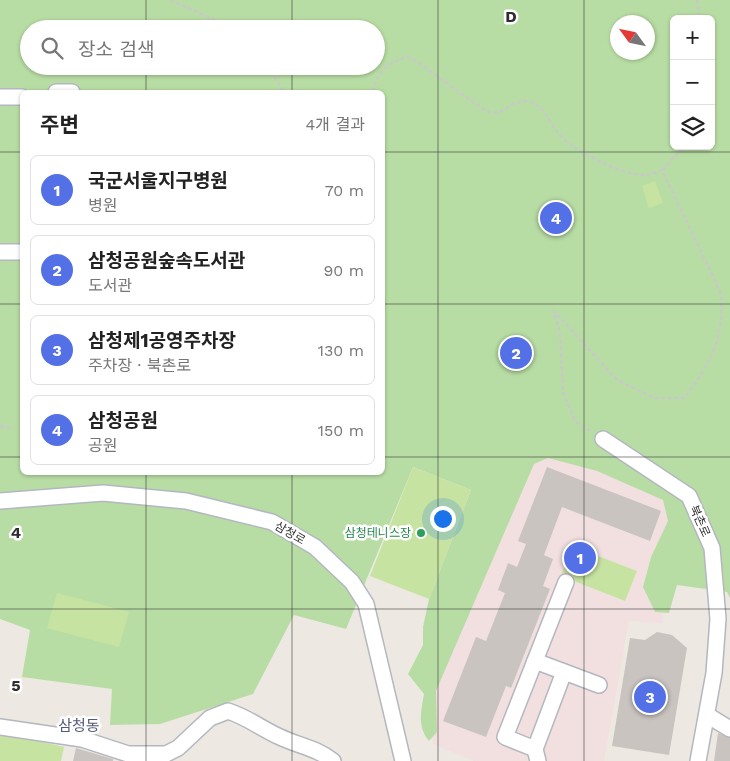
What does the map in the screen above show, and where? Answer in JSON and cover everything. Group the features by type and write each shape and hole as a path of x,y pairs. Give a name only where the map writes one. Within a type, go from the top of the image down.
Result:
{"street":[{"path":"0,97 20,97"},
{"path":"0,252 20,252"},
{"name":"북촌로","path":"603,439 689,496 712,548 724,620 698,761"},
{"name":"삼청로","path":"0,501 103,493 186,501 272,522 315,547 352,582 366,604 403,761"},
{"path":"564,672 537,755 505,737 566,582"},
{"path":"535,661 599,685"},
{"path":"0,727 82,739 128,754 166,754 178,748 210,718 228,711 245,716 280,737 320,750 333,761"},
{"path":"707,715 730,729"}],"path":[{"path":"170,0 215,20"},
{"path":"697,0 699,15"},
{"path":"385,68 399,58 410,57 486,111 498,113 516,102 532,102 543,110 557,132 574,148 623,171 648,175 662,170 681,150"},
{"path":"274,75 283,90"},
{"path":"375,90 379,75"},
{"path":"603,439 576,422 563,393 560,333 554,310 617,380 655,398 684,398 702,375 716,348 721,329 722,308 720,291 662,170"},
{"path":"0,426 13,428"}],"shaded area":[{"path":"534,450 684,496 662,623 629,621 604,761 474,761 433,744 426,699"}],"green space":[{"path":"0,0 730,0 730,598 727,592 677,585 669,613 655,612 643,587 651,557 668,521 663,500 597,471 548,458 534,464 436,691 437,732 429,741 421,724 424,694 408,674 423,645 423,627 429,599 471,490 413,467 346,629 294,615 253,694 160,724 110,725 112,689 22,677 30,630 0,619"},
{"path":"655,181 663,203 649,208 642,186"},
{"name":"삼청테니스장","path":"413,467 471,490 429,599 370,576"},
{"path":"572,546 637,571 625,601 561,576"},
{"path":"57,593 129,612 119,647 47,628"},
{"path":"0,732 64,747 61,761 0,761"}],"building":[{"path":"547,467 661,511 650,541 562,507 544,555 553,559 543,586 550,589 511,688 506,686 486,737 443,721 476,637 486,641 505,593 498,590 508,563 517,567 526,544 518,541"},
{"path":"657,632 672,635 687,648 669,755 612,746 630,638 645,640"},
{"path":"718,733 730,738 730,761 714,761"},
{"path":"76,748 113,759 113,761 73,761"}],"place":[{"name":"삼청공원","path":"556,218"},
{"name":"삼청공원숲속도서관","path":"516,353"},
{"name":"삼청테니스장","path":"421,533"},
{"name":"국군서울지구병원","path":"580,558"},
{"name":"삼청제1공영주차장","path":"650,697"}],"district":[{"name":"삼청동","path":"79,726"}]}
